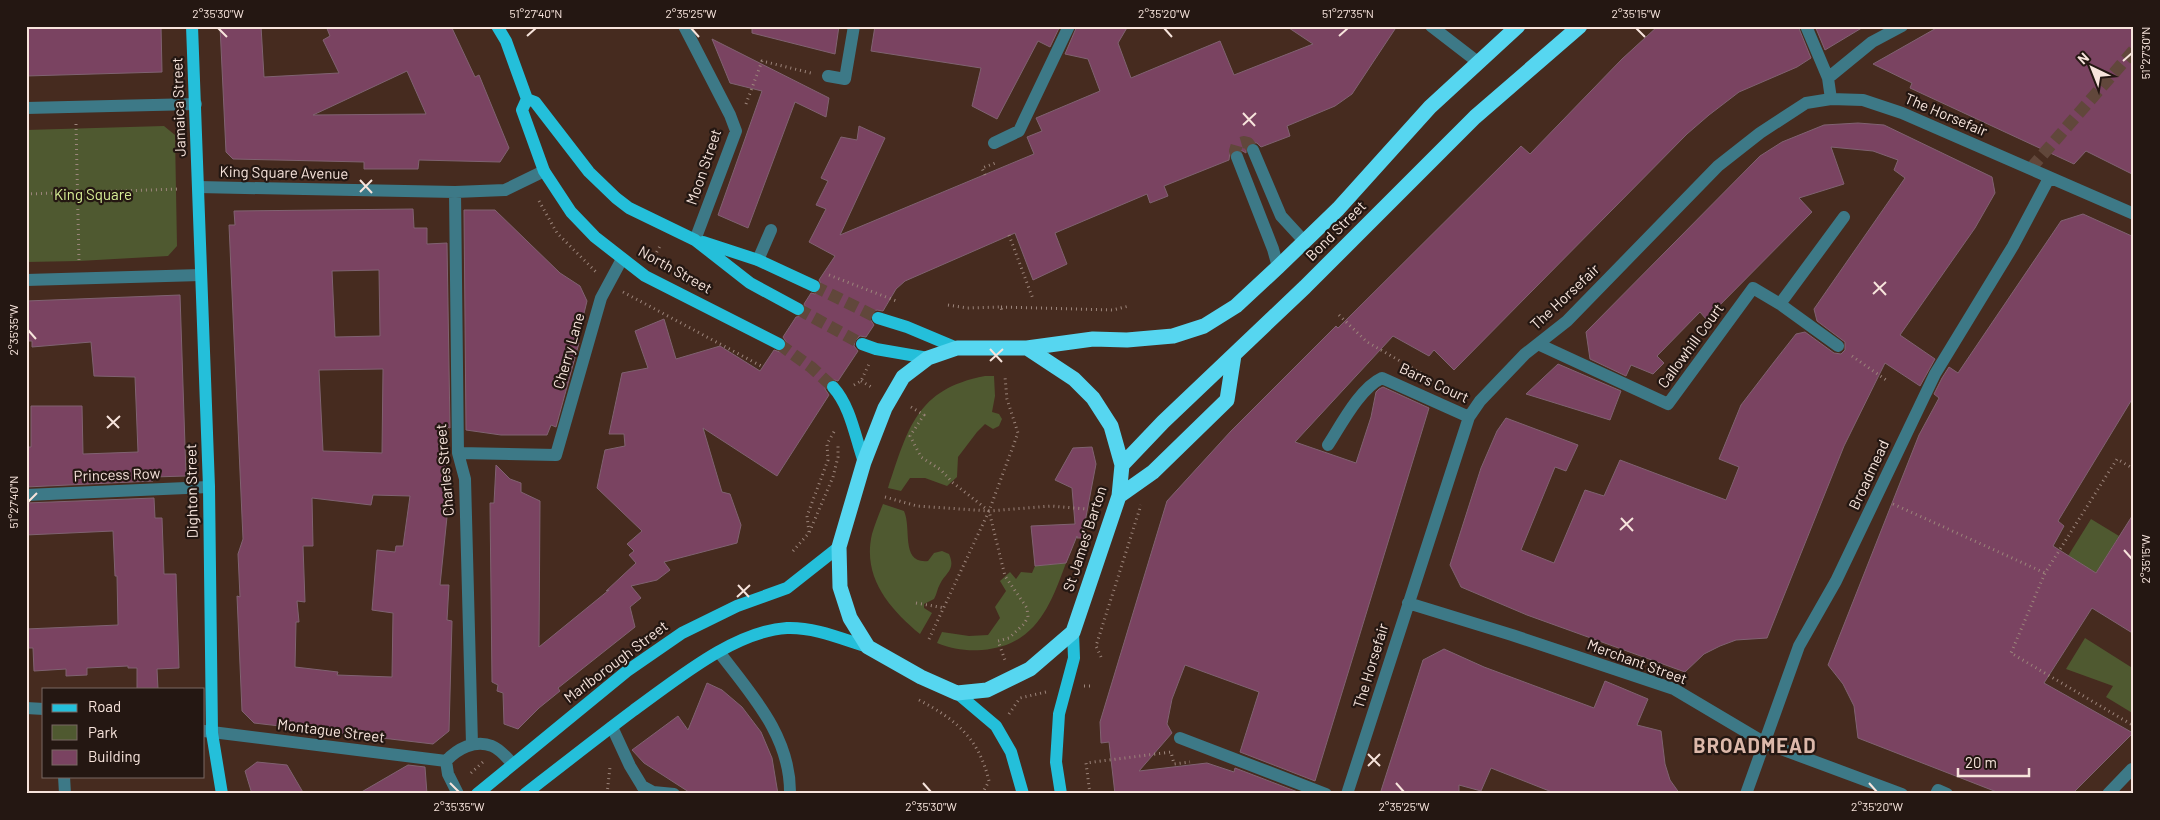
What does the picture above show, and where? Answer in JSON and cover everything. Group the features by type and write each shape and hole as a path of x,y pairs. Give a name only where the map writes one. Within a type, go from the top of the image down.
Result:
{"highway":[{"name":"Bond Street","path":"1027,348 1093,339 1127,340 1173,336 1204,326 1236,306 1338,209 1430,108 1518,26"},
{"name":"Bond Street","path":"1122,465 1311,281 1475,117 1580,26"},
{"path":"1027,348 957,348 928,358 903,377 890,397 864,462 839,547 840,587 850,618 868,647 921,677 957,693 987,690 1013,678 1030,669 1073,632"},
{"name":"St James' Barton","path":"1027,348 1074,379 1092,398 1110,426 1122,465 1120,496 1073,632"},
{"path":"1120,496 1153,472 1227,400 1234,355"}],"main road":[{"name":"Jamaica Street","path":"192,26 198,187"},
{"name":"North Street","path":"497,26 506,41 527,99 522,110 544,170 571,212 595,237 645,276 779,344"},
{"name":"North Street","path":"527,99 535,102 589,172 616,198 629,208 695,240 750,283 798,309"},
{"name":"Dighton Street","path":"198,187 209,487 208,732 222,794"},
{"path":"695,240 758,260 814,286"},
{"path":"878,318 907,326 957,348"},
{"path":"862,344 876,349 928,358"},
{"path":"833,387 841,396 848,409 852,428 864,462"},
{"name":"Marlborough Street","path":"477,794 627,672 682,633 737,606 787,588 839,547"},
{"path":"525,794 671,683 719,652 760,633 785,628 806,628 868,647"},
{"path":"1061,794 1056,762 1059,714 1074,658 1073,632"},
{"path":"957,693 996,726 1012,752 1022,794"}],"street":[{"path":"828,76 844,80 854,26"},
{"path":"994,143 1019,131 1069,26"},
{"path":"1431,26 1479,63"},
{"path":"1806,26 1828,78 1831,99"},
{"path":"1828,78 1872,42 1902,26"},
{"name":"Moon Street","path":"684,27 730,115 736,131 695,240"},
{"name":"The Horsefair","path":"1347,794 1469,417 1480,402 1525,354 1567,321 1718,166 1760,132 1806,103 1831,99 1863,100 2031,168 2134,214"},
{"path":"26,108 196,104"},
{"path":"1253,150 1281,216 1304,241"},
{"path":"1237,157 1273,249 1278,268"},
{"name":"King Square Avenue","path":"198,187 455,192 505,190 544,170"},
{"name":"Broadmead","path":"1746,794 1799,646 1836,581 1935,374 2013,246 2047,182"},
{"name":"Charles Street","path":"455,192 458,453 465,479 472,744"},
{"path":"1780,304 1844,217"},
{"path":"758,260 771,230"},
{"name":"Cherry Lane","path":"458,453 556,455 600,298 622,259"},
{"path":"26,280 201,275"},
{"name":"Callowhill Court","path":"1538,344 1668,404 1753,288 1780,304 1838,346"},
{"name":"Barrs Court","path":"1328,445 1352,407 1375,382 1382,378 1469,417"},
{"name":"Princess Row","path":"26,495 209,487"},
{"name":"Merchant Street","path":"1408,603 1512,635 1674,689 1765,743 1902,794"},
{"path":"719,652 775,729 782,745 788,769 790,794"},
{"path":"26,708 42,709"},
{"path":"612,727 630,766 646,791 674,794"},
{"name":"Montague Street","path":"208,732 446,761"},
{"path":"1180,738 1326,794"},
{"path":"458,794 448,774 446,761 455,752 472,744 492,745 513,764"},
{"path":"2108,794 2132,769 2134,770"},
{"path":"64,778 65,794"},
{"path":"1936,794 1938,790 1947,794"}],"path":[{"path":"736,131 762,61 828,76"},
{"path":"76,106 79,193 78,278"},
{"path":"26,194 198,187"},
{"path":"1009,235 1033,299"},
{"path":"651,264 661,243"},
{"path":"948,305 967,308 1112,310 1129,306"},
{"path":"1339,315 1367,342 1423,374"},
{"path":"1838,346 1886,380"},
{"path":"850,388 861,381 872,358"},
{"path":"929,639 989,511 1018,433 1007,399 1005,377"},
{"path":"861,381 873,388"},
{"path":"912,407 924,415 910,436 921,456 942,470 952,482 989,511 1005,576 1027,608 1028,617 1024,624 1009,638 998,641 1002,654"},
{"path":"793,551 809,533 833,477 838,457 836,428 827,444 828,460 807,516 809,533"},
{"path":"2134,468 2117,459 2045,573 2011,653 2134,726"},
{"path":"885,497 917,506 989,511 1051,506 1086,508"},
{"path":"1101,656 1096,646 1133,525 1144,497"},
{"path":"1876,497 2045,573"},
{"path":"916,604 945,608"},
{"path":"996,726 1013,711 1020,698 1068,686 1092,686"},
{"path":"918,699 935,708 960,726 976,745 984,762 989,781 982,794"},
{"path":"1090,794 1086,764 1171,752 1174,764 1192,762"},
{"path":"469,774 489,757"},
{"path":"607,794 610,759"}],"green space":[{"name":"King Square","path":"164,126 175,135 177,246 168,256 26,262 26,130"},
{"path":"985,376 994,376 995,396 992,412 999,414 1002,419 999,426 993,429 985,424 977,432 958,457 957,477 947,486 925,478 910,478 901,491 888,488 909,430 929,402 944,391 962,382"},
{"path":"883,504 904,511 908,544 914,557 919,560 928,561 934,553 942,551 949,554 951,559 951,567 940,584 934,599 924,604 924,608 932,613 920,634 889,602 875,578 871,564 872,534"},
{"path":"2091,519 2119,536 2096,573 2068,556"},
{"path":"1066,563 1054,595 1038,622 1015,641 1000,647 982,650 959,649 937,643 942,632 969,636 988,635 1000,618 995,607 1006,591 1000,581 1010,572 1016,579 1021,572 1032,573 1035,566"},
{"path":"2085,638 2134,669 2134,714 2106,697 2113,686 2066,669"}],"building":[{"path":"26,26 161,26 162,72 26,76"},
{"path":"220,26 261,26 264,77 339,73 323,40 330,36 326,26 451,26 475,77 479,75 509,148 500,162 419,160 418,169 364,169 364,162 233,159 226,152","holes":["407,71 426,114 313,115"]},
{"path":"752,26 839,26 835,54 752,33"},
{"path":"875,26 1060,26 1050,47 1038,41 997,119 972,106 981,68 871,51"},
{"path":"1077,26 1128,26 1118,43 1131,78 1220,41 1234,75 1313,44 1286,26 1397,26 1352,94 1335,106 1287,126 1290,136 1261,147 1257,143 1250,142 1246,146 1246,153 1235,149 1230,152 1229,160 1164,186 1168,196 1150,203 1147,194 1055,233 1067,264 1033,280 1015,233 905,281 896,289 883,311 877,310 872,312 870,319 874,325 866,337 860,336 855,341 854,346 858,351 838,381 831,379 826,383 825,389 829,395 777,476 703,428 722,492 730,494 741,525 737,543 664,562 670,570 657,580 631,586 641,598 630,607 635,627 558,688 560,691 518,729 504,724 503,693 497,691 498,685 492,682 490,503 494,503 496,465 510,479 521,483 521,492 540,501 539,647 609,590 606,591 636,563 629,555 634,551 627,544 642,531 597,488 605,450 625,446 624,434 609,434 622,373 648,368 635,331 664,319 676,359 720,346 760,371 774,350 780,352 786,348 787,343 783,337 796,317 802,316 805,313 806,308 804,304 811,293 815,294 821,290 822,285 819,280 835,256 809,242 826,209 816,205 828,181 821,178 841,137 857,140 859,126 885,138 840,235 1034,154 1027,137 1042,131 1036,118 1100,91 1088,59 1065,54"},
{"path":"1658,26 1798,26 1811,58 1797,67 1739,92 1687,134 1454,370 1434,350 1429,356 1393,336 1295,442 1356,463 1371,417 1376,392 1379,389 1383,387 1429,408 1315,781 1240,752 1259,692 1185,665 1172,699 1167,724 1172,733 1139,771 1207,763 1234,772 1235,768 1303,794 1115,794 1109,742 1101,743 1100,722 1167,501 1231,431 1336,326 1338,328 1521,146 1530,154 1622,59"},
{"path":"1815,26 1865,26 1825,50"},
{"path":"1940,26 2134,26 2134,175 2086,151 2074,164 1910,88 1912,83 1873,64"},
{"path":"712,39 829,98 826,117 795,102 748,228 718,215 762,91 730,83"},
{"path":"1858,123 1884,125 1992,177 1995,193 1975,228 1900,335 1935,359 1920,386 1885,363 1844,446 1767,638 1736,640 1720,646 1704,654 1685,672 1527,615 1461,587 1450,565 1481,468 1497,431 1506,418 1578,445 1566,471 1555,467 1521,550 1554,563 1585,490 1604,496 1620,460 1726,500 1739,467 1719,459 1741,405 1796,334 1805,332 1834,353 1841,354 1845,350 1845,342 1817,321 1814,309 1905,178 1894,170 1898,160 1873,151 1831,147 1844,184 1799,198 1812,212 1706,319 1700,312 1657,356 1664,363 1653,374 1631,365 1626,376 1590,359 1586,332 1760,156 1782,142 1824,125"},
{"path":"413,209 414,228 427,228 427,244 447,243 450,428 447,427 447,517 440,585 449,585 447,620 452,621 449,731 433,744 254,723 242,711 237,596 240,597 238,554 243,539 229,225 235,225 234,211","holes":["379,270 380,336 335,337 332,271","383,369 382,453 323,451 319,370","373,495 410,496 403,546 396,546 395,552 377,550 372,610 393,613 392,677 337,675 338,672 295,667 296,622 299,622 297,601 305,602 303,546 313,546 312,498 371,505"]},
{"path":"464,210 495,210 560,273 580,286 587,301 577,342 579,343 556,427 551,425 547,435 501,435 466,430"},
{"path":"2083,214 2134,237 2134,396 2058,521 2064,526 2053,546 2096,573 2134,513 2134,634 2092,608 2044,683 2133,733 2072,794 2002,794 1858,738 1854,706 1843,684 1828,665 1919,435 1939,398 1934,394 1942,378 1949,367 1958,373 2061,221"},
{"path":"180,295 186,476 153,477 153,481 26,487 26,447 31,447 31,406 82,406 83,454 138,452 135,377 94,376 91,342 32,347 32,341 26,341 26,301"},
{"path":"1558,364 1621,391 1610,420 1526,394"},
{"path":"1092,447 1096,464 1082,538 1077,538 1077,536 1066,563 1035,566 1031,526 1075,524 1072,488 1055,480 1073,448"},
{"path":"154,498 155,518 162,518 164,574 176,574 179,668 157,669 158,688 137,688 137,668 128,668 128,666 87,668 87,675 66,676 66,669 34,671 33,648 26,648 26,629 118,625 117,576 115,576 113,531 26,535 26,503"},
{"path":"1444,649 1484,667 1594,708 1605,681 1648,699 1637,725 1661,731 1665,764 1670,780 1680,794 1557,794 1491,768 1481,791 1459,785 1459,794 1380,794 1423,660"},
{"path":"707,683 722,690 742,707 761,732 772,758 778,794 692,794 644,763 632,750 678,716 688,730"},
{"path":"257,762 287,765 304,794 252,794 245,771"},
{"path":"408,765 425,767 427,794 358,794"}],"tunnel":[{"path":"2031,168 2134,50"},
{"path":"1237,157 1235,151 1237,144 1248,143 1253,150"},
{"path":"814,286 878,318"},
{"path":"798,309 862,344"},
{"path":"779,344 811,367 833,387"}],"district":[{"name":"BROADMEAD","path":"1755,746"}]}
